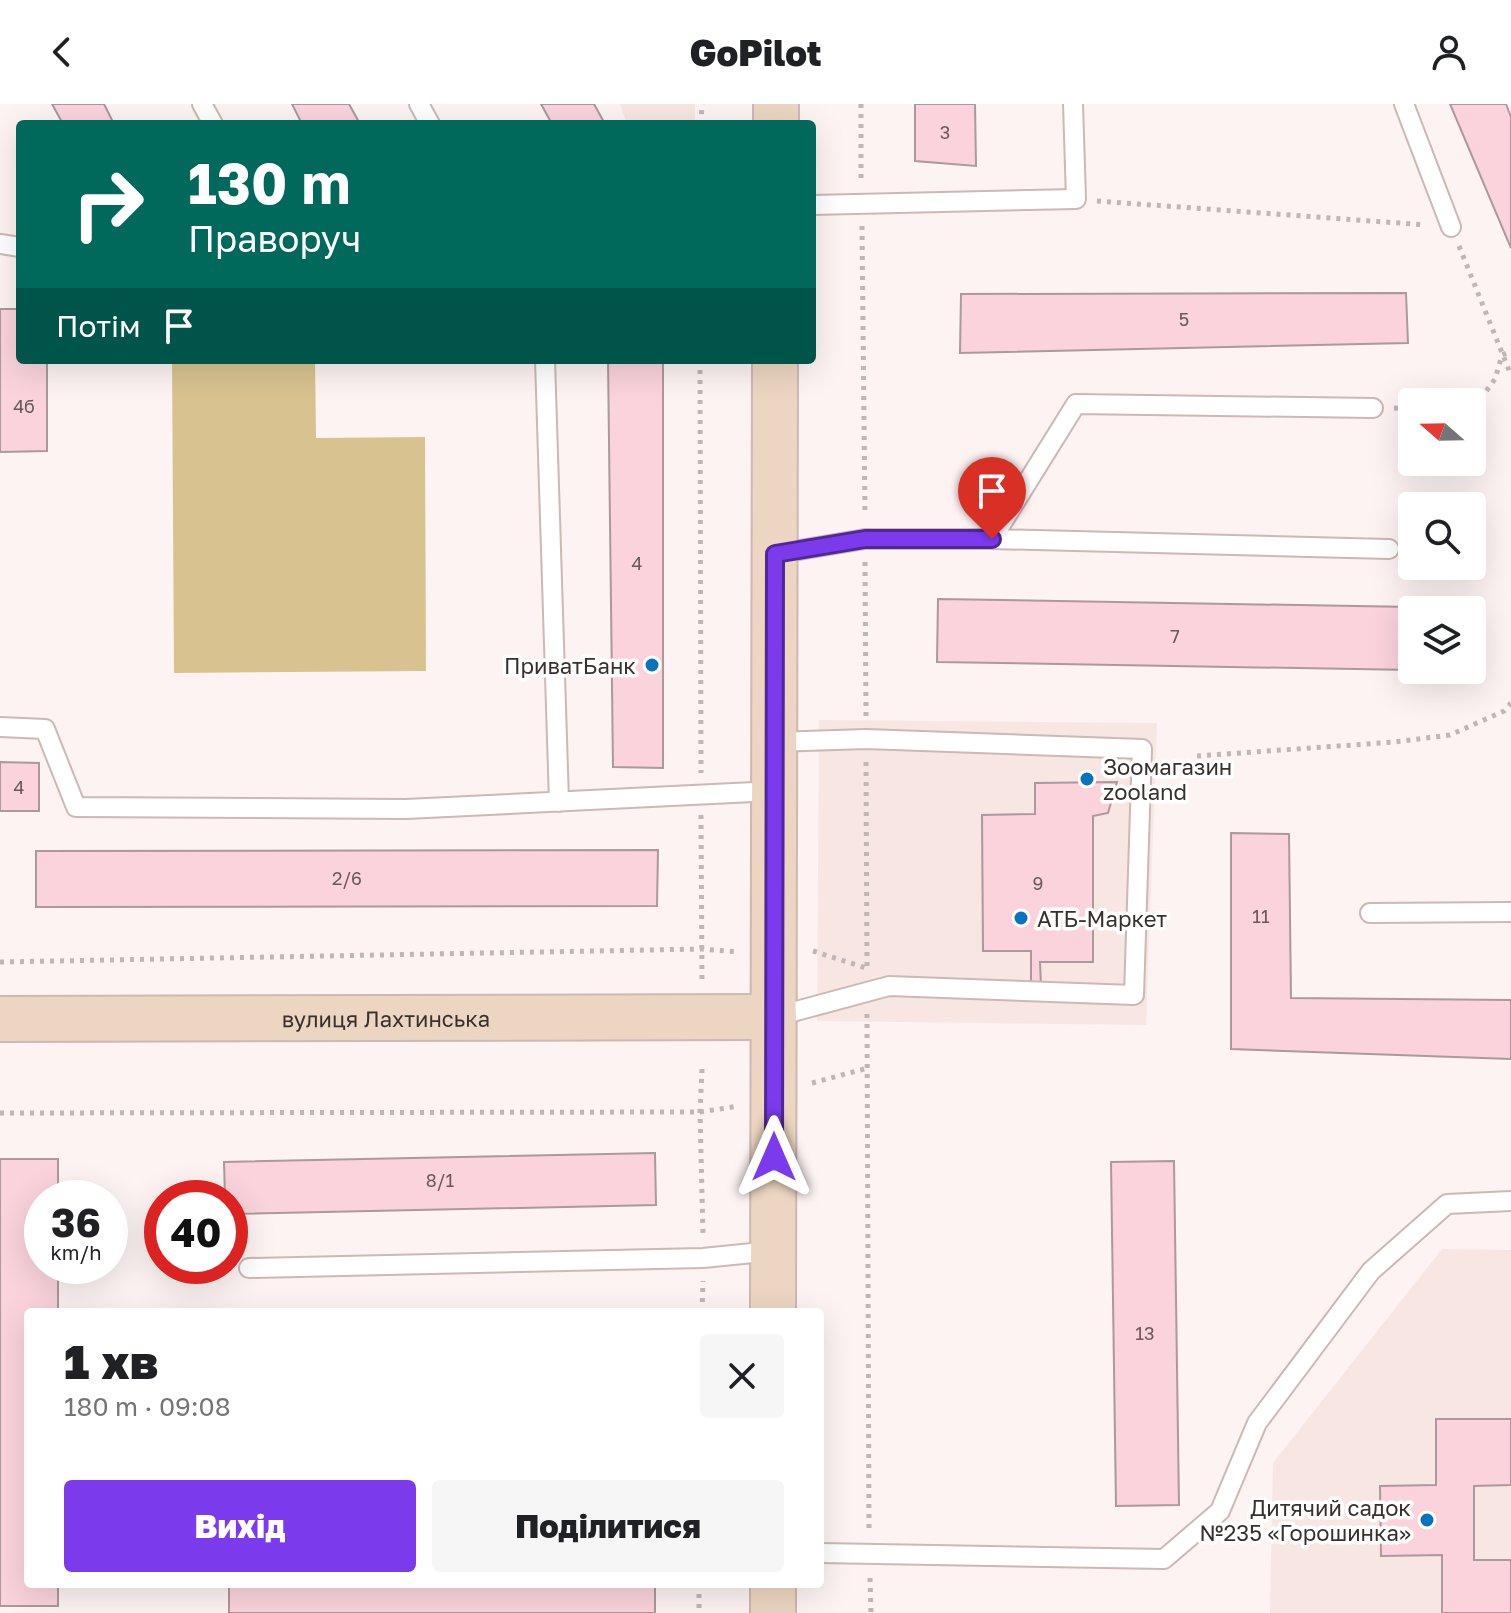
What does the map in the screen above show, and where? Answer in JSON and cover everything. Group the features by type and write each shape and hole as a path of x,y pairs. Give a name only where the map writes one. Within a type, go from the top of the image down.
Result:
{"street":[{"path":"773,1308 775,364"},
{"name":"вулиця Лахтинська","path":"0,1019 774,1017"},
{"path":"773,1588 773,1613"}],"lane":[{"path":"816,205 1076,199 1073,104"},
{"path":"1404,104 1451,227"},
{"path":"545,364 559,802"},
{"path":"992,539 1076,404 1373,408"},
{"path":"775,554 865,539 992,539 1389,549"},
{"path":"0,727 45,729 76,807 406,809 775,791"},
{"path":"774,742 866,739 1142,749 1134,995 889,986 774,1017"},
{"path":"1370,913 1511,912"},
{"path":"824,1553 1164,1559 1220,1511 1257,1423 1371,1271 1447,1204 1511,1201"},
{"path":"249,1268 703,1258 773,1251"}],"path":[{"path":"861,104 871,1613"},
{"path":"1076,199 1451,227 1511,375"},
{"path":"1486,391 1495,379 1502,355 1511,351"},
{"path":"700,364 702,986"},
{"path":"1197,756 1395,742 1450,735 1504,711 1511,703"},
{"path":"0,962 702,949 747,952"},
{"path":"813,951 867,968"},
{"path":"812,1083 868,1068"},
{"path":"702,1069 702,1308"},
{"path":"0,1113 700,1112 740,1106"},
{"path":"699,1588 699,1613"}],"shaded area":[{"path":"620,104 695,104 695,120 626,120"},
{"path":"172,364 315,364 316,438 425,437 426,671 174,673"},
{"path":"819,720 1157,723 1146,1025 817,1021"},
{"path":"1442,1249 1511,1250 1511,1613 1270,1613 1273,1463"}],"building":[{"path":"52,104 104,104 112,120 61,120"},
{"path":"292,104 349,104 358,120 300,120"},
{"path":"541,104 594,104 603,120 550,120"},
{"path":"915,104 975,104 976,166 915,161"},
{"path":"1450,104 1506,104 1511,117 1511,248"},
{"path":"1406,293 1408,343 960,353 961,294"},
{"path":"0,309 16,309 16,364 47,364 47,451 0,452"},
{"path":"608,364 663,364 663,768 613,767"},
{"path":"938,599 1398,607 1398,670 937,662"},
{"path":"0,762 39,763 39,811 0,811"},
{"path":"1117,782 1108,813 1093,816 1093,962 1040,962 1041,987 1031,987 1031,951 983,951 982,815 1035,814 1035,783"},
{"path":"1231,833 1289,834 1291,998 1511,1000 1511,1059 1231,1049"},
{"path":"658,850 657,906 36,907 36,851"},
{"path":"655,1153 656,1205 248,1214 248,1180 224,1180 224,1162"},
{"path":"0,1159 58,1159 58,1180 24,1180 24,1284 58,1284 58,1308 24,1308 24,1588 58,1588 58,1606 0,1606"},
{"path":"1174,1161 1179,1505 1116,1506 1111,1162"},
{"name":"Дитячий садок №235 «Горошинка»","path":"1436,1419 1511,1419 1511,1485 1474,1486 1474,1560 1511,1560 1511,1613 1442,1613 1442,1555 1381,1556 1380,1486 1436,1485"},
{"path":"229,1588 655,1588 655,1613 229,1613"}],"place":[{"name":"ПриватБанк","path":"652,665"},
{"name":"Зоомагазин zooland","path":"1087,779"},
{"name":"АТБ-Маркет","path":"1021,918"},
{"name":"Дитячий садок №235 «Горошинка»","path":"1427,1520"}],"route":[{"path":"774,1157 775,554 865,539 992,539"}]}
